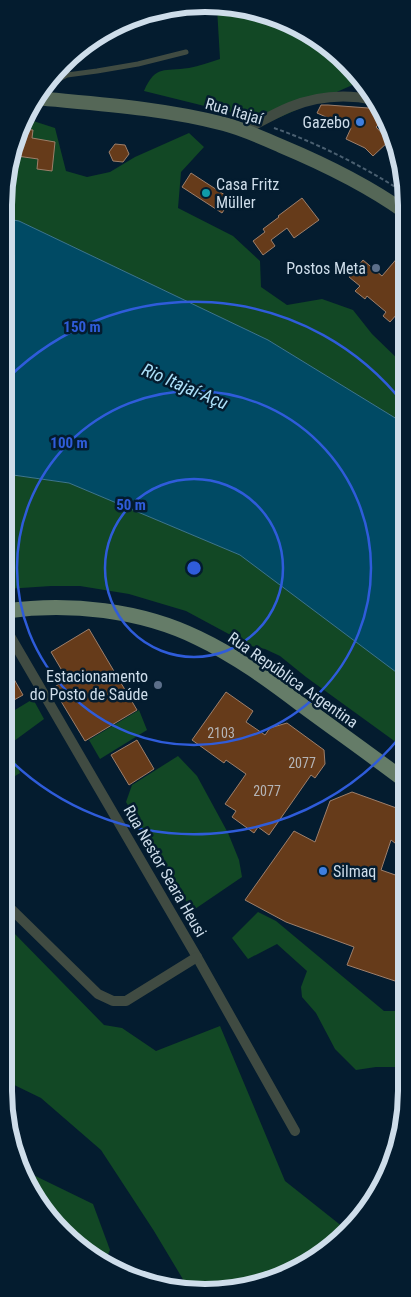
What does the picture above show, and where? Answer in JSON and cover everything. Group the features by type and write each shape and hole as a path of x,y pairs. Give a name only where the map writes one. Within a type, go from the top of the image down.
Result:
{"main road":[{"name":"Rua Itajaí","path":"44,99 120,106 223,124 245,130 321,162 398,208"},
{"name":"Rua República Argentina","path":"12,610 31,607 87,608 113,612 162,624 198,638 229,655 272,683 398,776"}],"street":[{"path":"245,130 290,107 313,100 336,97 366,98"},
{"name":"Rua Nestor Seara Heusi","path":"12,639 197,957 295,1131"},
{"path":"12,910 98,994 113,1001 126,1001 197,957"}],"lane":[{"path":"59,79 67,75 138,64 186,52"}],"green space":[{"path":"217,13 243,16 279,27 302,38 333,60 356,84 269,122 144,91 148,82 157,73 189,68 220,59"},
{"path":"32,121 55,128 66,171 87,177 110,172 135,157 189,133 204,147 181,172 178,208 233,236 260,261 261,287 287,305 322,299 353,310 372,334 398,359 398,420 268,340 19,221 12,220 14,180 19,156"},
{"path":"12,475 69,483 240,555 398,674 398,744 280,656 265,649 251,646 186,611 129,594 80,586 12,589"},
{"path":"33,699 44,719 14,741 14,757 20,773 12,778 12,712"},
{"path":"139,710 147,730 100,759 89,740"},
{"path":"178,756 197,776 228,833 239,860 242,877 192,911 126,802 132,785"},
{"path":"258,912 276,921 384,1011 398,1011 398,1067 376,1067 356,1070 335,1049 316,1013 302,997 301,987 307,971 277,944 248,959 232,938"},
{"path":"12,933 104,1025 122,1028 156,1051 220,1026 285,1181 343,1227 323,1245 302,1259 268,1274 231,1283 185,1283 101,1150 41,1098 12,1084"},
{"path":"31,1174 93,1204 110,1250 107,1257 78,1237 52,1209"}],"water":[{"name":"Rio Itajaí-Açu","path":"12,220 19,221 268,340 398,420 398,674 240,555 69,483 12,475"}],"building":[{"name":"Gazebo","path":"321,105 373,108 380,123 376,127 388,142 373,156 365,148 346,139 351,128 317,113"},
{"path":"28,130 33,130 32,138 55,142 52,171 37,169 38,159 19,156"},
{"path":"115,144 125,145 129,154 123,162 113,161 109,152"},
{"name":"Casa Fritz Müller","path":"191,173 231,199 222,213 182,187"},
{"path":"302,198 319,220 294,238 287,228 271,240 275,246 263,255 253,241 265,232 263,229"},
{"path":"398,257 398,313 390,322 383,316 386,312 367,296 365,299 355,291 360,286 349,277 363,260 382,276"},
{"path":"89,629 137,710 85,741 53,688 67,679 51,652"},
{"path":"12,676 23,695 12,701"},
{"path":"226,692 253,711 246,722 265,735 270,728 287,723 324,750 325,764 315,778 311,775 269,835 258,827 254,833 232,817 236,811 225,804 246,774 226,760 224,763 192,740"},
{"path":"137,740 154,769 129,785 111,755"},
{"name":"Silmaq","path":"352,792 398,809 398,845 391,840 381,870 398,876 398,982 347,965 354,947 286,922 245,900 294,831 315,842 330,801"}],"place":[{"name":"Gazebo","path":"360,122"},
{"name":"Casa Fritz Müller","path":"206,193"},
{"name":"Postos Meta","path":"376,268"},
{"name":"Estacionamento do Posto de Saúde","path":"158,685"},
{"name":"Silmaq","path":"323,871"}]}
